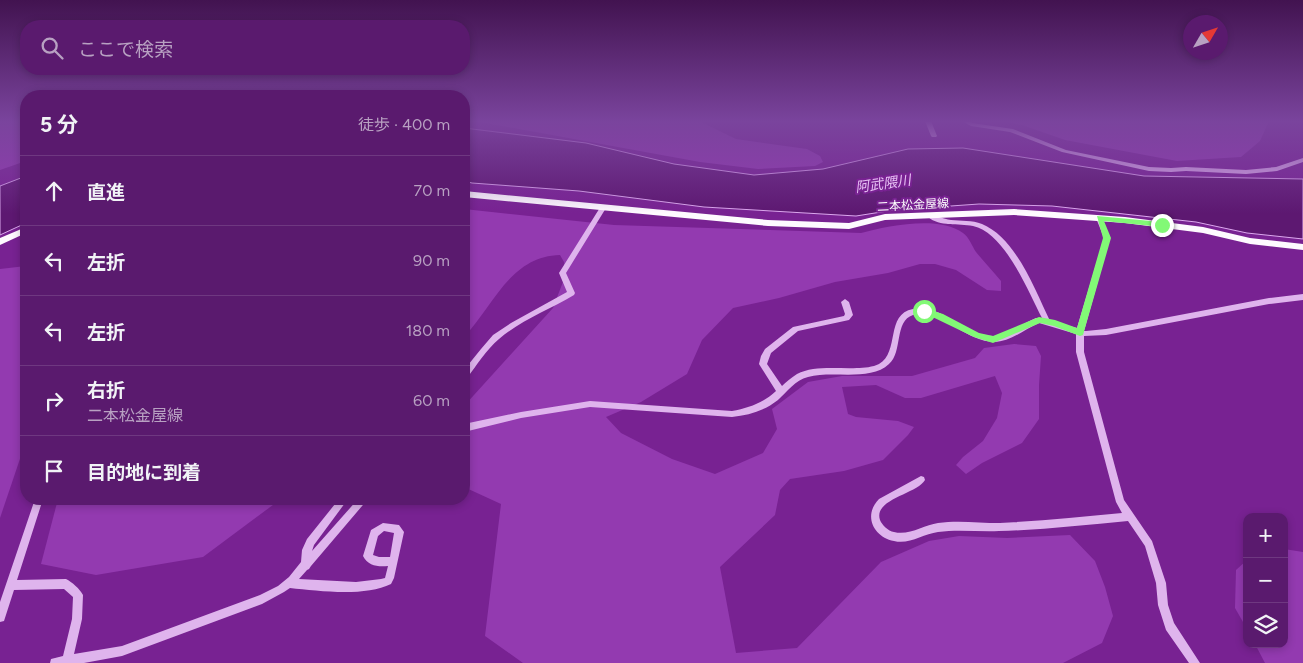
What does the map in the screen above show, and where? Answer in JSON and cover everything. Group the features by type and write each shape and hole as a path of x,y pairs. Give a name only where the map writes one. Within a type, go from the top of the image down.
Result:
{"main road":[{"name":"二本松金屋線","path":"470,195 768,222 849,226 886,217 931,217 1014,212 1100,218 1203,230 1250,241 1303,247"},
{"path":"0,242 20,233"}],"street":[{"path":"1064,152 1149,169 1171,170 1186,168 1246,172 1277,169 1303,160"},
{"path":"470,369 495,338 507,329 556,304 571,293 562,273 603,208"},
{"path":"931,217 947,223 983,227 1010,250 1047,321"},
{"path":"1100,218 1107,238 1080,332 1080,352 1120,502 1149,544 1161,583 1164,605 1170,626 1196,663"},
{"path":"470,427 522,415 590,404 732,414 744,412 763,406 796,378 807,374 820,371 870,370 883,365 891,356 899,324 905,316 914,312 932,314 977,335 993,340 1002,338 1039,320 1080,332 1106,332 1269,301 1303,298"},
{"path":"781,392 764,364 768,351 788,335 802,327 846,318 849,315 845,302"},
{"path":"921,480 914,486 891,496 880,504 875,511 877,524 884,533 894,537 904,537 926,529 940,527 1017,526 1130,516"},
{"path":"0,617 37,505"},
{"path":"306,566 307,550 310,542 339,505"},
{"path":"55,663 68,659 122,651 262,599 288,583 306,566 324,542 358,505"},
{"path":"288,583 352,586 382,585 389,579 392,561"},
{"path":"12,585 66,584 78,595 77,619 68,659"}],"shaded area":[{"path":"0,152 20,152 20,163 0,170"},
{"path":"645,152 812,152 820,156 823,162 815,166 758,169 700,162"},
{"path":"1129,152 1247,152 1241,157 1177,161"},
{"path":"470,210 614,225 861,233 898,225 927,223 941,224 963,233 969,239 976,252 1001,281 1001,291 987,290 956,270 935,264 920,264 888,273 835,282 779,298 733,308 702,340 687,374 641,402 606,417 621,433 672,459 715,474 763,453 777,429 772,409 808,382 842,376 912,376 975,358 984,348 1014,344 1036,346 1041,356 1039,419 1022,443 982,463 966,474 956,465 983,441 997,418 1002,393 995,376 921,398 905,398 876,385 842,387 848,414 856,417 898,421 914,427 883,460 844,471 790,479 780,490 775,515 720,567 736,653 797,648 881,562 929,541 959,536 1007,538 1070,535 1095,561 1105,587 1113,616 1102,643 1063,663 523,663 485,636 501,504 470,490 470,399 553,308 566,274 564,262 560,255 543,258 528,264 515,273 470,330"},
{"path":"20,267 20,459 0,518 0,269"},
{"path":"56,505 273,505 203,557 96,575 41,564"},
{"path":"1288,550 1303,552 1303,663 1265,663 1257,648 1288,648"},
{"path":"1243,564 1243,622 1235,608 1236,570"}],"water":[{"name":"阿武隈川","path":"470,152 623,152 674,164 754,175 823,169 896,152 988,152 1144,176 1303,179 1303,239 1247,233 1196,222 1052,206 979,204 894,210 856,216 704,207 579,191 470,182"},
{"path":"20,178 20,226 0,235 0,186"}],"route":[{"path":"924,311 977,335 993,340 1002,338 1021,327 1039,320 1055,323 1080,332 1107,238 1100,218 1162,225"}]}
